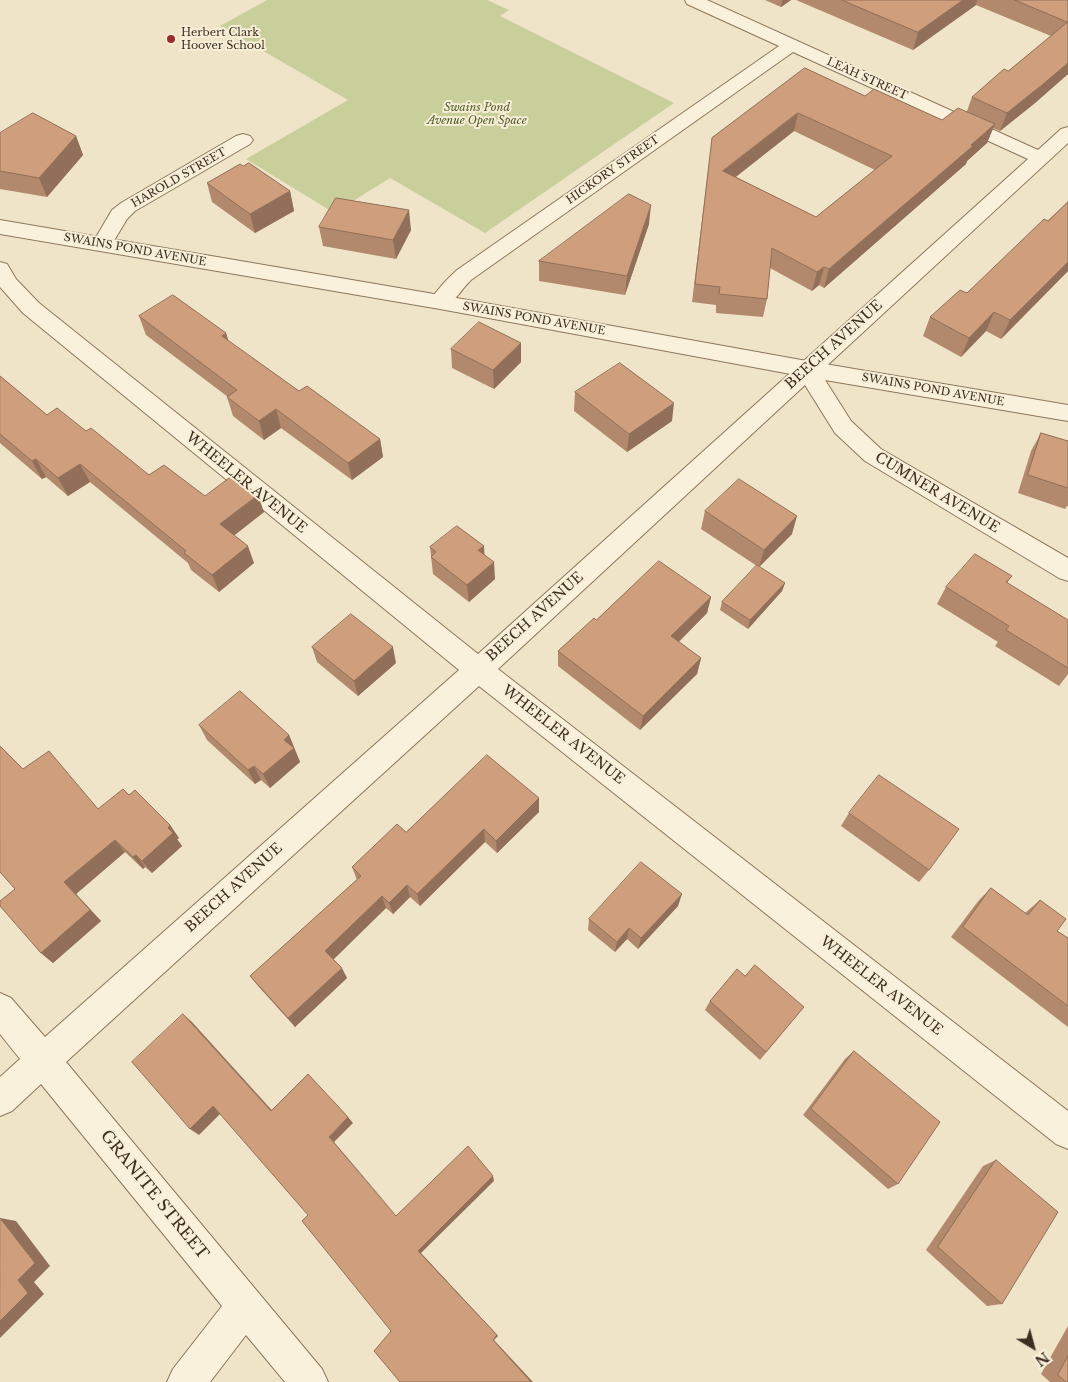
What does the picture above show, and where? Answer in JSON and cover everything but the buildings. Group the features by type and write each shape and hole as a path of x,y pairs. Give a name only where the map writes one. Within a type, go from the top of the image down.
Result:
{"street":[{"name":"LEAH STREET","path":"693,0 1041,158"},
{"name":"HICKORY STREET","path":"440,302 452,285 464,275 792,45"},
{"name":"BEECH AVENUE","path":"0,1099 479,669 1068,133"},
{"name":"HAROLD STREET","path":"102,244 119,215 128,207 243,140"},
{"name":"SWAINS POND AVENUE","path":"0,227 440,302 807,369 1068,413"},
{"name":"WHEELER AVENUE","path":"0,269 8,284 32,308 401,609 1068,1132"},
{"name":"CUMNER AVENUE","path":"807,369 843,427 873,454 1068,571"},
{"name":"GRANITE STREET","path":"0,1009 309,1382"},
{"path":"186,1382 245,1306"}],"green space":[{"name":"Swains Pond Avenue Open Space","path":"267,0 487,0 509,10 500,16 674,103 485,233 390,178 334,213 246,159 348,100 220,26"}],"place":[{"name":"Herbert Clark Hoover School","path":"171,39"}]}
